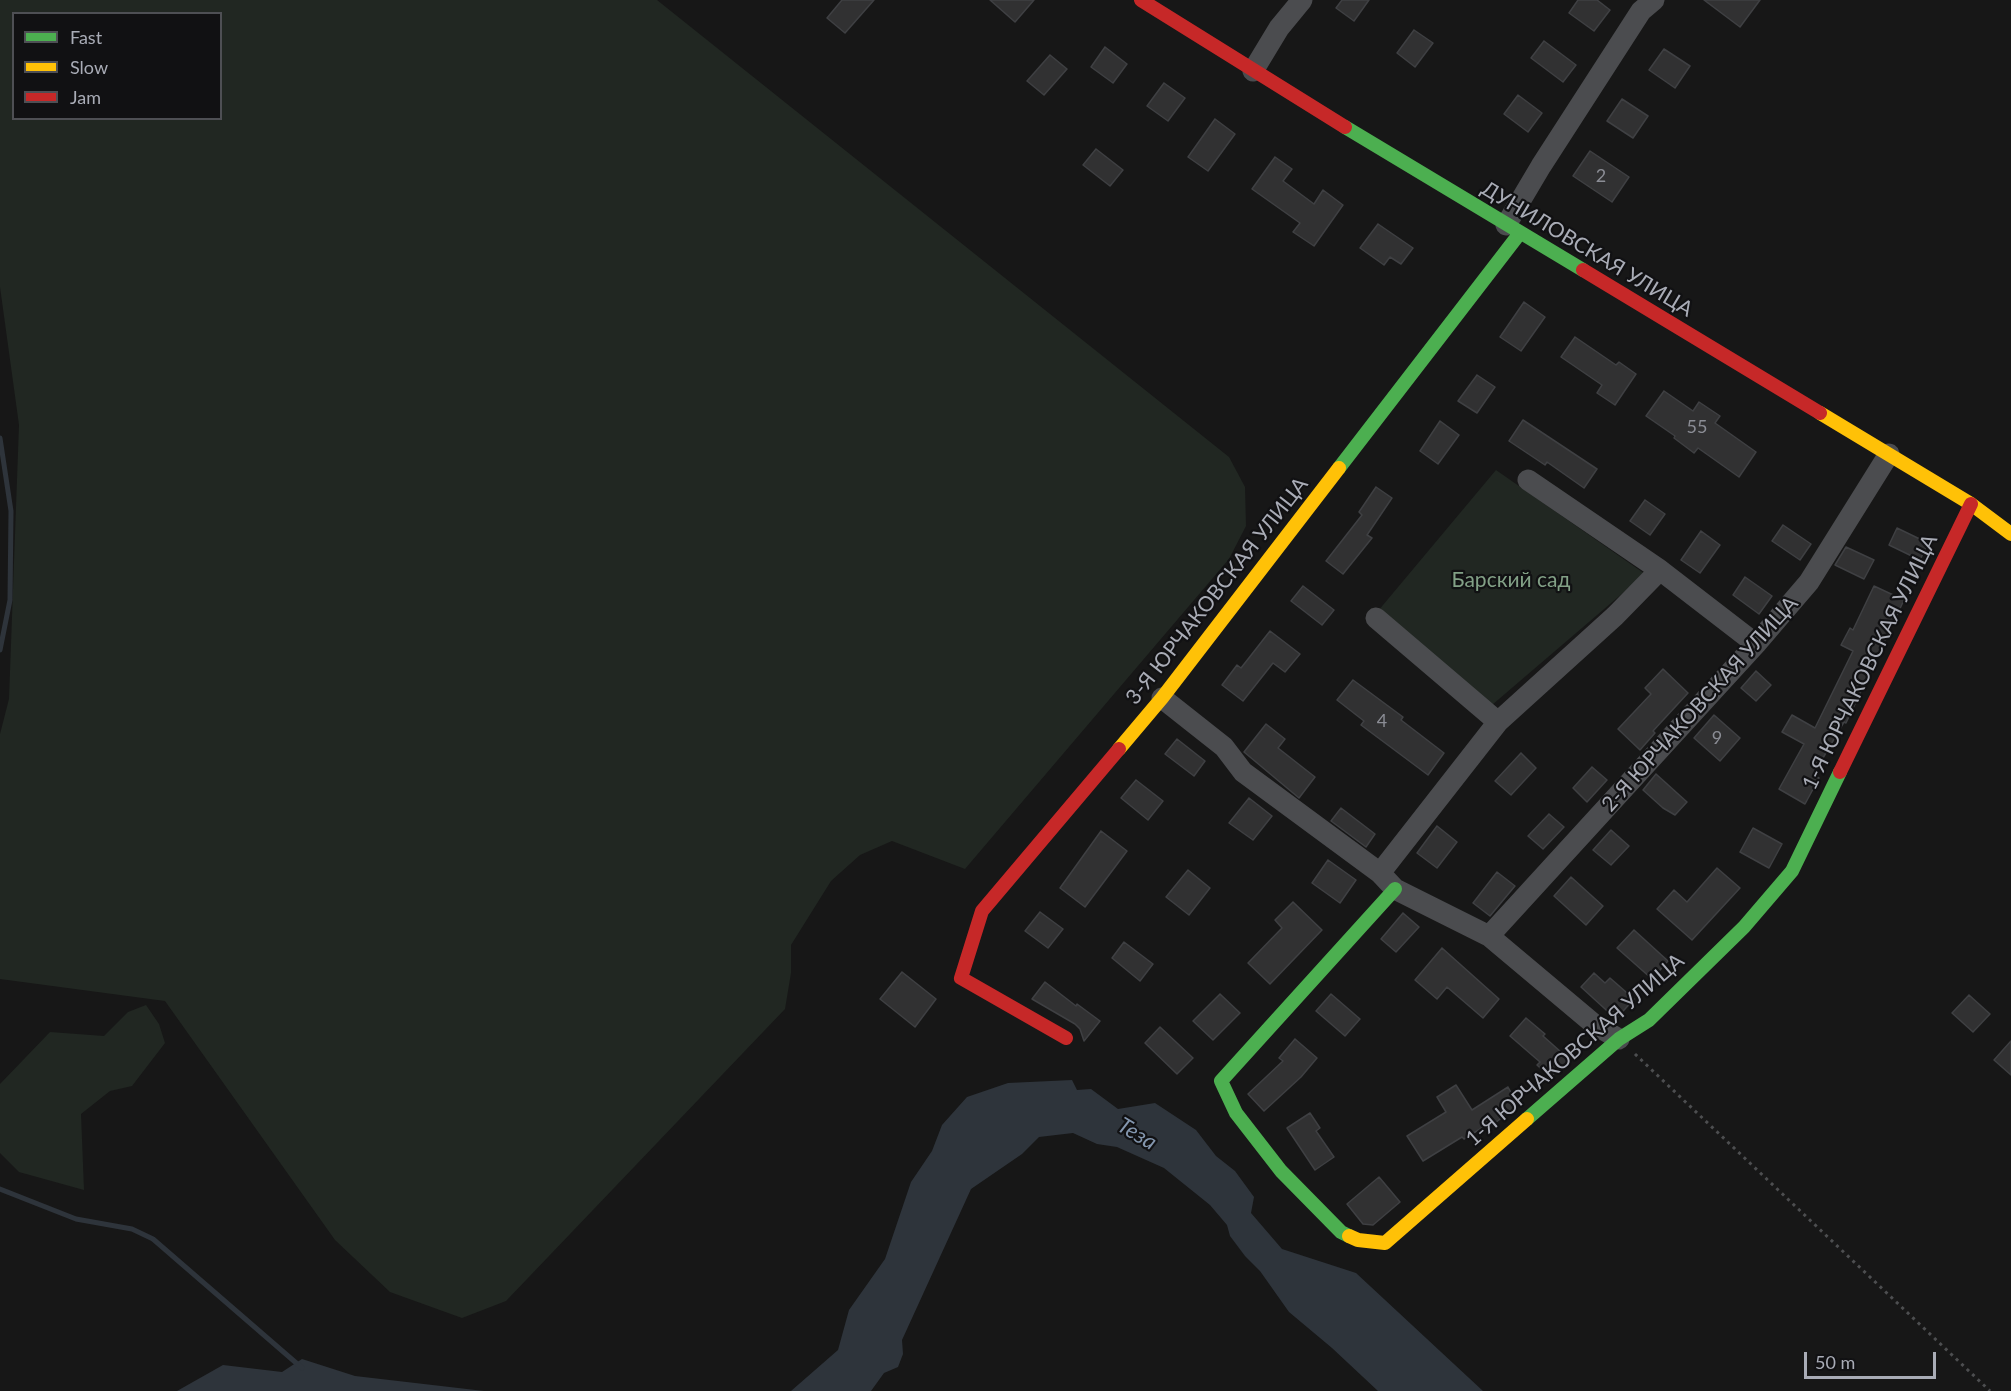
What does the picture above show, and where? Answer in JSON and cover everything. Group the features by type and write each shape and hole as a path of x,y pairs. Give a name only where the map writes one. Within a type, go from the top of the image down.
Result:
{"street":[{"name":"ДУНИЛОВСКАЯ УЛИЦА","path":"1141,0 1513,229 1971,504 2011,534"},
{"path":"1253,71 1279,28 1302,0"},
{"path":"1513,229 1641,11 1654,0"},
{"name":"3-Я ЮРЧАКОВСКАЯ УЛИЦА","path":"1066,1038 962,978 982,911 1162,698 1513,229"},
{"name":"2-Я ЮРЧАКОВСКАЯ УЛИЦА","path":"1489,936 1756,644 1809,582 1889,454"},
{"path":"1528,480 1660,570 1756,644"},
{"name":"1-Я ЮРЧАКОВСКАЯ УЛИЦА","path":"1395,889 1221,1081 1236,1113 1281,1171 1341,1232 1358,1240 1384,1243 1619,1039 1649,1020 1744,927 1792,870 1971,504"},
{"path":"1380,873 1498,722 1615,616 1660,570"},
{"path":"1376,618 1498,722"},
{"path":"1162,698 1224,747 1243,772 1380,873 1395,889 1489,936 1595,1025 1619,1039"}],"path":[{"path":"1619,1039 1990,1391"}],"green space":[{"path":"0,0 657,0 1229,457 1245,487 1246,526 1229,559 965,869 892,841 860,855 831,881 791,945 791,973 785,1009 506,1301 462,1318 390,1292 335,1240 165,1001 0,979 0,734 9,699 19,425 0,287"},
{"name":"Барский сад","path":"1496,470 1645,574 1492,705 1378,611"},
{"path":"146,1005 159,1024 165,1043 132,1086 110,1091 81,1114 84,1190 19,1172 0,1153 0,1084 50,1032 104,1036 128,1012"}],"water":[{"name":"Теза","path":"1072,1080 1077,1090 1091,1089 1118,1109 1155,1103 1196,1130 1216,1156 1235,1171 1254,1197 1251,1213 1282,1249 1356,1273 1483,1391 1378,1391 1289,1312 1260,1271 1230,1236 1227,1225 1210,1205 1164,1168 1117,1147 1097,1144 1073,1133 1039,1137 1022,1154 971,1189 902,1340 903,1354 898,1367 884,1373 871,1391 791,1391 838,1350 849,1310 885,1259 911,1182 932,1151 942,1125 967,1097 1008,1083"},
{"path":"302,1359 355,1376 484,1391 177,1391 223,1365 282,1372"}],"building":[{"path":"842,0 874,0 845,33 827,18"},
{"path":"990,0 1034,0 1015,22"},
{"path":"1342,0 1369,0 1354,21 1336,8"},
{"path":"1578,0 1597,0 1610,10 1594,31 1569,13"},
{"path":"1704,0 1760,0 1740,27"},
{"path":"1414,30 1433,43 1415,67 1397,53"},
{"path":"1544,41 1576,65 1563,82 1531,58"},
{"path":"1105,47 1127,64 1113,83 1091,67"},
{"path":"1664,49 1690,66 1675,88 1649,70"},
{"path":"1050,55 1067,69 1044,95 1027,81"},
{"path":"1164,83 1185,98 1168,121 1147,106"},
{"path":"1518,95 1542,113 1528,132 1504,114"},
{"path":"1622,99 1648,116 1633,138 1607,121"},
{"path":"1215,119 1235,134 1208,171 1188,157"},
{"path":"1096,149 1123,170 1110,186 1083,165"},
{"path":"1590,151 1629,177 1612,202 1573,176"},
{"path":"1275,157 1292,169 1283,181 1314,204 1323,190 1343,205 1314,246 1293,232 1300,223 1252,189"},
{"path":"1378,224 1413,248 1401,264 1390,257 1384,265 1360,248"},
{"path":"1524,302 1545,317 1521,351 1500,337"},
{"path":"1575,337 1616,365 1619,362 1636,374 1615,405 1597,393 1602,385 1561,357"},
{"path":"1477,375 1495,387 1477,413 1458,401"},
{"path":"1664,391 1693,411 1699,402 1720,416 1715,423 1756,452 1739,477 1698,448 1694,453 1674,438 1675,436 1646,416"},
{"path":"1523,420 1597,469 1584,488 1547,462 1545,465 1509,441"},
{"path":"1440,421 1459,435 1438,464 1420,451"},
{"path":"1376,487 1392,498 1367,535 1372,538 1343,574 1326,561 1362,515 1359,512"},
{"path":"1645,500 1665,514 1650,535 1630,521"},
{"path":"1783,525 1811,544 1800,560 1772,541"},
{"path":"1897,528 1928,543 1920,560 1889,545"},
{"path":"1701,531 1720,545 1700,573 1681,560"},
{"path":"1846,547 1874,560 1864,579 1835,565"},
{"path":"1745,577 1772,596 1759,614 1733,595"},
{"path":"1303,586 1334,610 1322,625 1291,601"},
{"path":"1874,586 1904,600 1846,723 1844,722 1813,775 1819,778 1805,804 1779,789 1804,744 1782,732 1792,715 1815,728 1853,651 1841,645 1850,628 1853,630"},
{"path":"1270,631 1300,654 1285,672 1273,663 1243,701 1222,685 1237,665 1241,668"},
{"path":"1663,669 1688,693 1653,731 1655,733 1640,750 1618,729 1651,694 1645,688"},
{"path":"1756,671 1771,685 1756,701 1741,688"},
{"path":"1353,680 1403,717 1401,720 1444,753 1428,775 1361,725 1364,721 1337,700"},
{"path":"1714,715 1740,738 1720,761 1694,738"},
{"path":"1266,724 1285,739 1278,748 1315,777 1299,798 1244,752"},
{"path":"1177,739 1205,761 1194,776 1165,754"},
{"path":"1521,753 1536,768 1511,795 1495,781"},
{"path":"1592,767 1607,780 1587,802 1573,788"},
{"path":"1656,774 1687,802 1675,815 1663,808 1643,790"},
{"path":"1136,780 1163,801 1148,820 1121,798"},
{"path":"1249,798 1272,816 1253,840 1229,823"},
{"path":"1341,808 1375,834 1366,847 1331,821"},
{"path":"1549,814 1564,827 1543,849 1528,836"},
{"path":"1437,826 1457,842 1437,868 1417,853"},
{"path":"1753,828 1782,844 1769,868 1740,852"},
{"path":"1611,830 1629,846 1611,865 1593,850"},
{"path":"1101,831 1127,851 1085,907 1060,888"},
{"path":"1328,860 1356,880 1340,903 1312,883"},
{"path":"1717,868 1740,888 1692,940 1657,909 1674,890 1687,902"},
{"path":"1188,870 1210,888 1189,915 1166,897"},
{"path":"1497,872 1515,886 1490,916 1473,903"},
{"path":"1571,877 1603,906 1586,925 1554,896"},
{"path":"1293,902 1322,930 1270,984 1248,963 1282,928 1275,920"},
{"path":"1040,912 1063,929 1048,948 1025,931"},
{"path":"1403,913 1419,927 1396,952 1381,939"},
{"path":"1634,930 1668,961 1652,979 1617,948"},
{"path":"1124,942 1153,964 1140,981 1112,958"},
{"path":"1442,948 1499,999 1483,1018 1447,987 1437,999 1415,980"},
{"path":"902,972 936,999 915,1027 880,999"},
{"path":"1594,973 1605,983 1610,978 1634,999 1616,1019 1581,987"},
{"path":"1045,982 1100,1021 1084,1041 1080,1029 1075,1024 1032,999"},
{"path":"1220,994 1240,1013 1213,1040 1193,1021"},
{"path":"1331,994 1360,1019 1345,1036 1316,1011"},
{"path":"1969,995 1990,1014 1973,1032 1952,1013"},
{"path":"1526,1018 1570,1060 1550,1077 1537,1065 1540,1062 1510,1036"},
{"path":"1160,1027 1193,1058 1177,1074 1145,1043"},
{"path":"1295,1039 1317,1058 1301,1077 1264,1111 1248,1094 1283,1061 1279,1058"},
{"path":"2011,1041 2011,1075 1994,1060"},
{"path":"1456,1085 1472,1110 1508,1087 1518,1105 1495,1123 1493,1121 1464,1139 1462,1137 1423,1161 1407,1136 1446,1112 1437,1097"},
{"path":"1310,1113 1320,1128 1316,1131 1334,1157 1315,1170 1287,1128"},
{"path":"1379,1177 1400,1202 1373,1225 1363,1224 1347,1204"}],"waterway":[{"path":"0,438 11,511 10,600 0,650"},
{"path":"0,1189 76,1219 132,1229 153,1239 302,1368"}],"traffic: fast":[{"path":"1345,127 1583,270"},
{"path":"1339,468 1520,233"},
{"path":"1527,1119 1619,1039 1649,1020 1744,927 1792,871 1840,772"},
{"path":"1349,1236 1341,1232 1281,1171 1236,1113 1221,1081 1395,889"}],"traffic: slow":[{"path":"1820,413 1971,504 2011,534"},
{"path":"1119,749 1162,698 1339,468"},
{"path":"1349,1236 1358,1240 1385,1243 1527,1119"}],"traffic: jam":[{"path":"1141,0 1345,127"},
{"path":"1583,270 1820,413"},
{"path":"1840,772 1971,504"},
{"path":"1066,1038 961,978 982,911 1119,749"}]}
